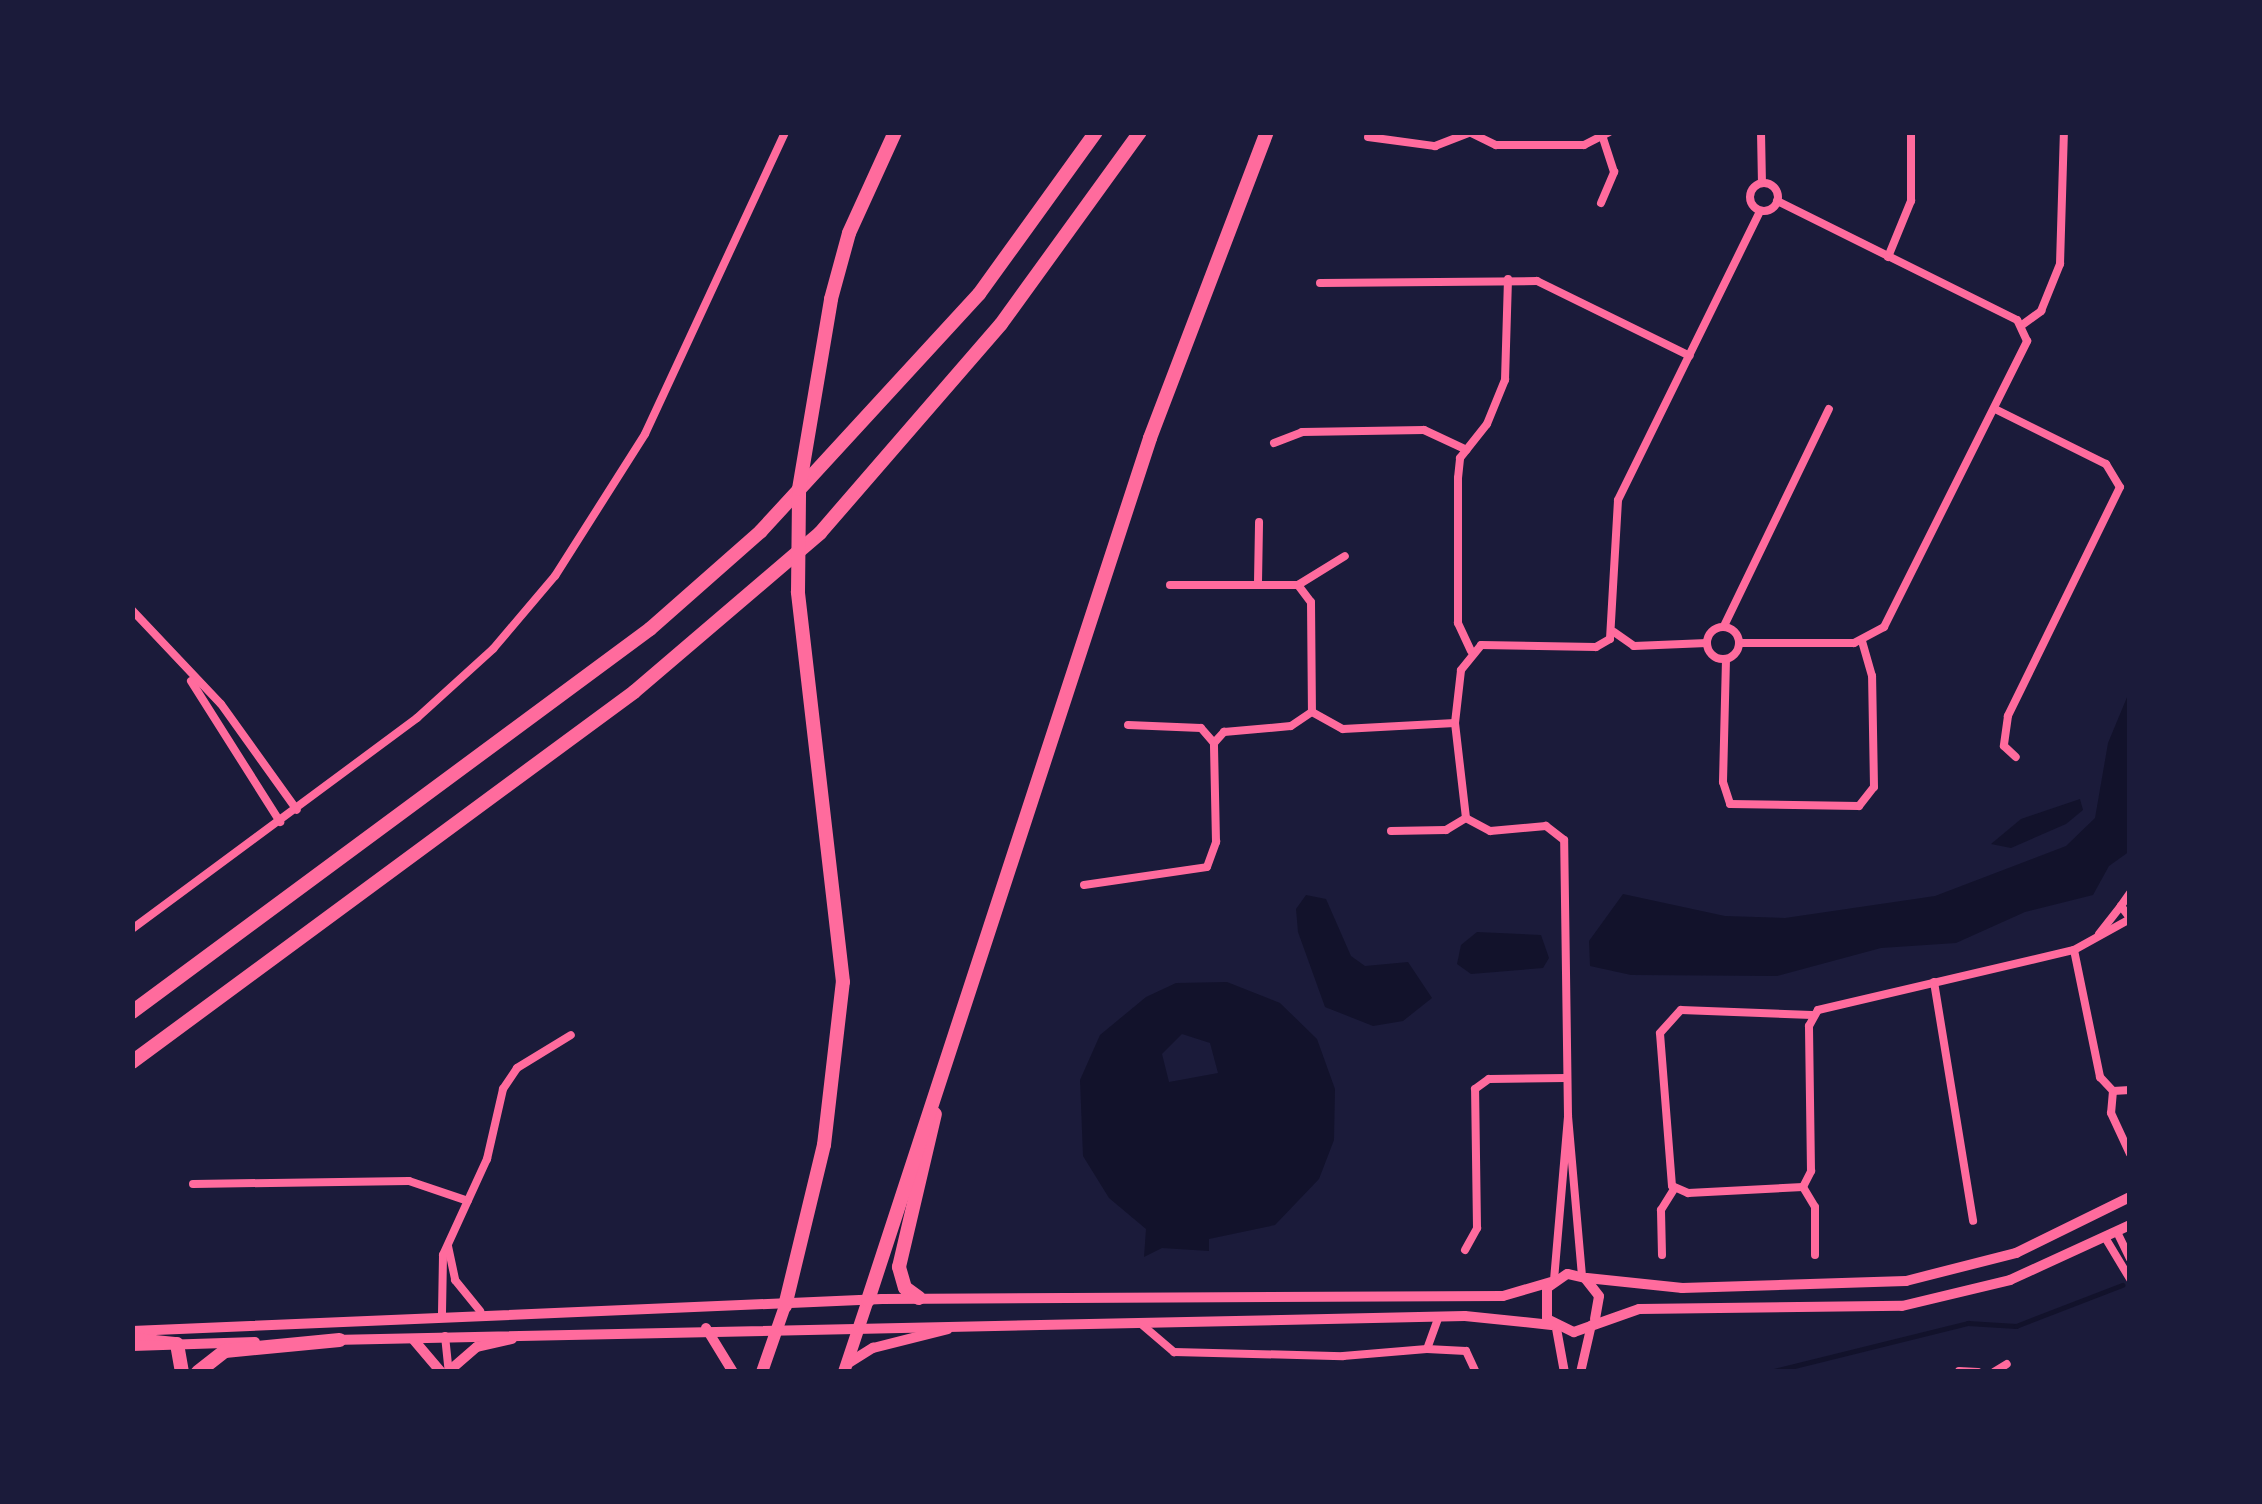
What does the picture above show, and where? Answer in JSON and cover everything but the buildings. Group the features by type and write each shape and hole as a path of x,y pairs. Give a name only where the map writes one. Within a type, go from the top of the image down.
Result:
{"highway":[{"path":"763,1372 785,1306 824,1145 843,982 798,592 804,448 813,374 849,233 895,132"},
{"path":"132,1012 650,629 761,532 979,294 1096,132"},
{"path":"132,1062 615,706 820,533 1001,324 1140,132"},
{"path":"845,1368 1150,438 1267,132"},
{"path":"919,1298 905,1288 899,1267 946,1056"},
{"path":"199,1372 225,1351 339,1340"},
{"path":"177,1344 182,1372"}],"main road":[{"path":"132,1338 480,1311 785,1306 919,1298 1301,1293 1503,1296 1584,1277 1706,1288 1906,1281 2016,1253 2130,1198"},
{"path":"2098,1216 2111,1236"},
{"path":"132,1338 177,1344 860,1324 1439,1316 1554,1326 1574,1332 1639,1309 1902,1306 2010,1280 2130,1225"},
{"path":"1584,1277 1599,1296 1593,1322"},
{"path":"1552,1281 1543,1304 1554,1326"},
{"path":"1301,1293 1301,1318"},
{"path":"1086,1296 1086,1321"},
{"path":"442,1313 445,1334"},
{"path":"845,1368 872,1348 956,1326"},
{"path":"706,1328 733,1372"},
{"path":"408,1336 429,1349 446,1372 484,1344 569,1331"}],"street":[{"path":"132,929 417,718 555,576 645,434 785,132"},
{"path":"1368,137 1435,146 1469,132 1496,146 1606,135 1614,172 1601,203"},
{"path":"1760,211 1750,199 1762,183 1761,132"},
{"path":"1888,257 1911,201 1911,132"},
{"path":"2022,325 2041,311 2060,264 2065,132"},
{"path":"1762,183 1774,188 1777,201"},
{"path":"1777,201 2022,325 2027,341 1892,615 1862,641 1740,644 1726,659 1723,782 1730,804 1859,806 1874,787 1872,676 1862,641"},
{"path":"1471,651 1498,643 1596,647 1614,632 1616,509 1760,211 1777,201"},
{"path":"1320,283 1508,279 1561,290 1690,356"},
{"path":"1466,818 1455,723 1471,651 1457,623 1458,478 1467,450 1505,380 1508,279"},
{"path":"1707,643 1724,626 1829,409"},
{"path":"1995,409 2106,464 2120,487 2008,716 2004,746 2016,758"},
{"path":"1274,443 1302,432 1424,430 1467,450"},
{"path":"1258,521 1258,582"},
{"path":"1170,585 1298,585 1345,556"},
{"path":"1298,585 1311,602 1312,712"},
{"path":"132,610 190,679 221,704 297,810"},
{"path":"1724,626 1740,644"},
{"path":"1614,632 1634,646 1707,643 1726,659"},
{"path":"190,679 197,702 280,822"},
{"path":"1312,712 1343,729 1455,723"},
{"path":"1214,743 1232,729 1291,727 1312,712"},
{"path":"1084,884 1207,867 1216,842 1214,743 1201,728 1128,725"},
{"path":"1391,831 1446,830 1466,818"},
{"path":"1466,818 1490,831 1546,826 1564,840 1566,1078 1584,1277"},
{"path":"2094,939 2130,893"},
{"path":"1675,1188 1665,1169 1665,1019 1681,1010 1813,1015 2074,950 2130,919 2121,906"},
{"path":"2074,950 2099,1073 2114,1091 2111,1113 2130,1154"},
{"path":"1934,982 1973,1221"},
{"path":"1803,1187 1811,1171 1813,1015"},
{"path":"442,1313 447,1244 468,1201 508,1079 571,1035"},
{"path":"1465,1250 1477,1228 1475,1089 1489,1079 1566,1078"},
{"path":"2114,1091 2130,1090"},
{"path":"1552,1281 1568,1116"},
{"path":"193,1184 409,1181 468,1201"},
{"path":"1675,1188 1803,1187"},
{"path":"1803,1187 1815,1208 1816,1255"},
{"path":"1662,1255 1661,1210 1675,1188"},
{"path":"2111,1236 2130,1259"},
{"path":"2111,1236 2130,1279"},
{"path":"447,1244 454,1280 480,1311"},
{"path":"1427,1349 1439,1316"},
{"path":"1136,1320 1180,1353 1466,1351 1476,1372"},
{"path":"1580,1372 1593,1322"},
{"path":"1554,1326 1564,1372"},
{"path":"445,1334 446,1372"},
{"path":"1994,1372 2007,1364"},
{"path":"1959,1371 1978,1372"}],"shaded area":[{"path":"2130,690 2130,851 2109,866 2093,895 2025,912 1956,943 1881,948 1777,976 1631,975 1590,966 1589,941 1623,894 1725,916 1785,918 1935,896 2066,846 2095,818 2108,743"},
{"path":"2080,799 2083,810 2066,824 2011,848 1991,844 2021,819"},
{"path":"1306,895 1326,899 1351,956 1365,966 1408,962 1432,998 1403,1021 1373,1026 1325,1007 1298,932 1296,909"},
{"path":"1477,932 1541,935 1549,958 1543,968 1471,974 1457,964 1461,945"},
{"path":"1227,982 1280,1003 1317,1039 1335,1089 1334,1140 1319,1179 1275,1225 1209,1239 1209,1251 1162,1248 1144,1257 1146,1229 1109,1198 1083,1156 1080,1080 1100,1035 1146,997 1176,983","holes":["1182,1034 1210,1043 1218,1073 1169,1082 1162,1054"]}],"waterway":[{"path":"1770,1372 1968,1323 2016,1326 2122,1285"}]}
